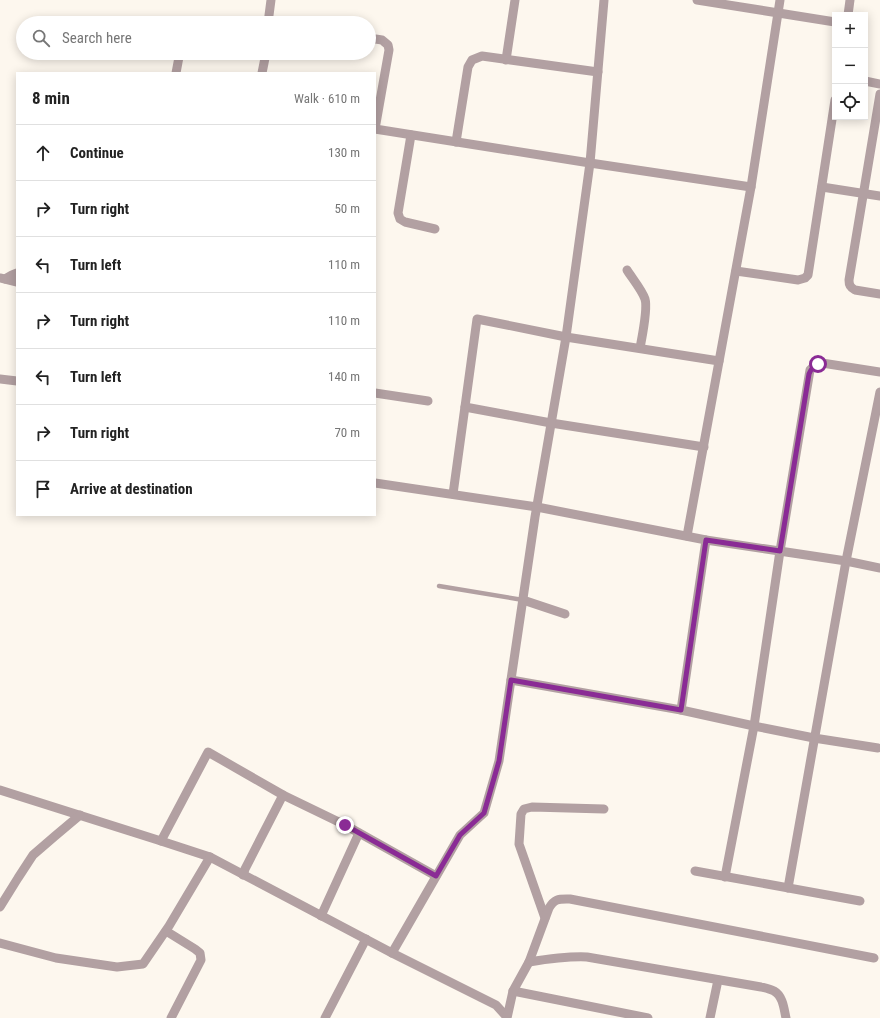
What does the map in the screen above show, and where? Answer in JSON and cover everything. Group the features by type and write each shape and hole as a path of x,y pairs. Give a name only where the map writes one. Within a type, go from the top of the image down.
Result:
{"street":[{"path":"270,16 271,0"},
{"path":"506,60 515,0"},
{"path":"392,953 460,835 484,813 499,761 537,507 566,337 590,163 604,0"},
{"path":"698,0 832,22"},
{"path":"687,536 751,187 780,0"},
{"path":"848,12 850,0"},
{"path":"376,39 382,40 388,45 389,50 376,123"},
{"path":"456,142 468,67 472,60 482,56 598,72"},
{"path":"176,72 178,60"},
{"path":"262,72 265,60"},
{"path":"868,82 880,84"},
{"path":"880,94 849,280 849,285 855,290 880,294"},
{"path":"736,271 798,280 805,278 809,272 832,120"},
{"path":"376,129 751,187"},
{"path":"411,135 398,213 400,219 405,222 435,229"},
{"path":"822,187 880,196"},
{"path":"627,270 645,300 646,308 640,348"},
{"path":"3,279 16,273"},
{"path":"3,279 16,282"},
{"path":"453,494 477,319 566,337 719,361"},
{"path":"725,877 754,726 780,551 810,370 814,366 822,363 880,372"},
{"path":"0,379 16,381"},
{"path":"788,888 846,561 880,392"},
{"path":"376,394 428,401"},
{"path":"465,407 551,423 704,447"},
{"path":"870,443 880,445"},
{"path":"376,483 537,507 706,540 846,561 880,568"},
{"path":"681,710 706,540"},
{"path":"523,600 565,614"},
{"path":"511,680 681,710 814,738 878,748"},
{"path":"161,841 208,752 284,795 345,825 436,876"},
{"path":"0,790 210,858 496,1006 506,1016 506,1018"},
{"path":"243,875 245,868 284,795"},
{"path":"545,918 519,844 521,814 524,808 604,809"},
{"path":"0,907 33,855 80,815"},
{"path":"321,916 359,833"},
{"path":"0,943 56,958 117,967 143,964 166,931 210,858"},
{"path":"695,870 860,902"},
{"path":"506,1018 513,991 529,962 549,908 552,902 560,899 570,899 874,958"},
{"path":"166,931 200,953 200,960 171,1018"},
{"path":"325,1018 366,939"},
{"path":"529,962 559,958 587,957 773,990 779,995 786,1018"},
{"path":"710,1018 718,980"},
{"path":"513,991 648,1018"}],"lane":[{"path":"439,586 523,600"}],"route":[{"path":"345,825 436,876 460,835 484,813 499,761 511,680 681,710 706,540 780,551 809,374 810,370 818,364"}]}
